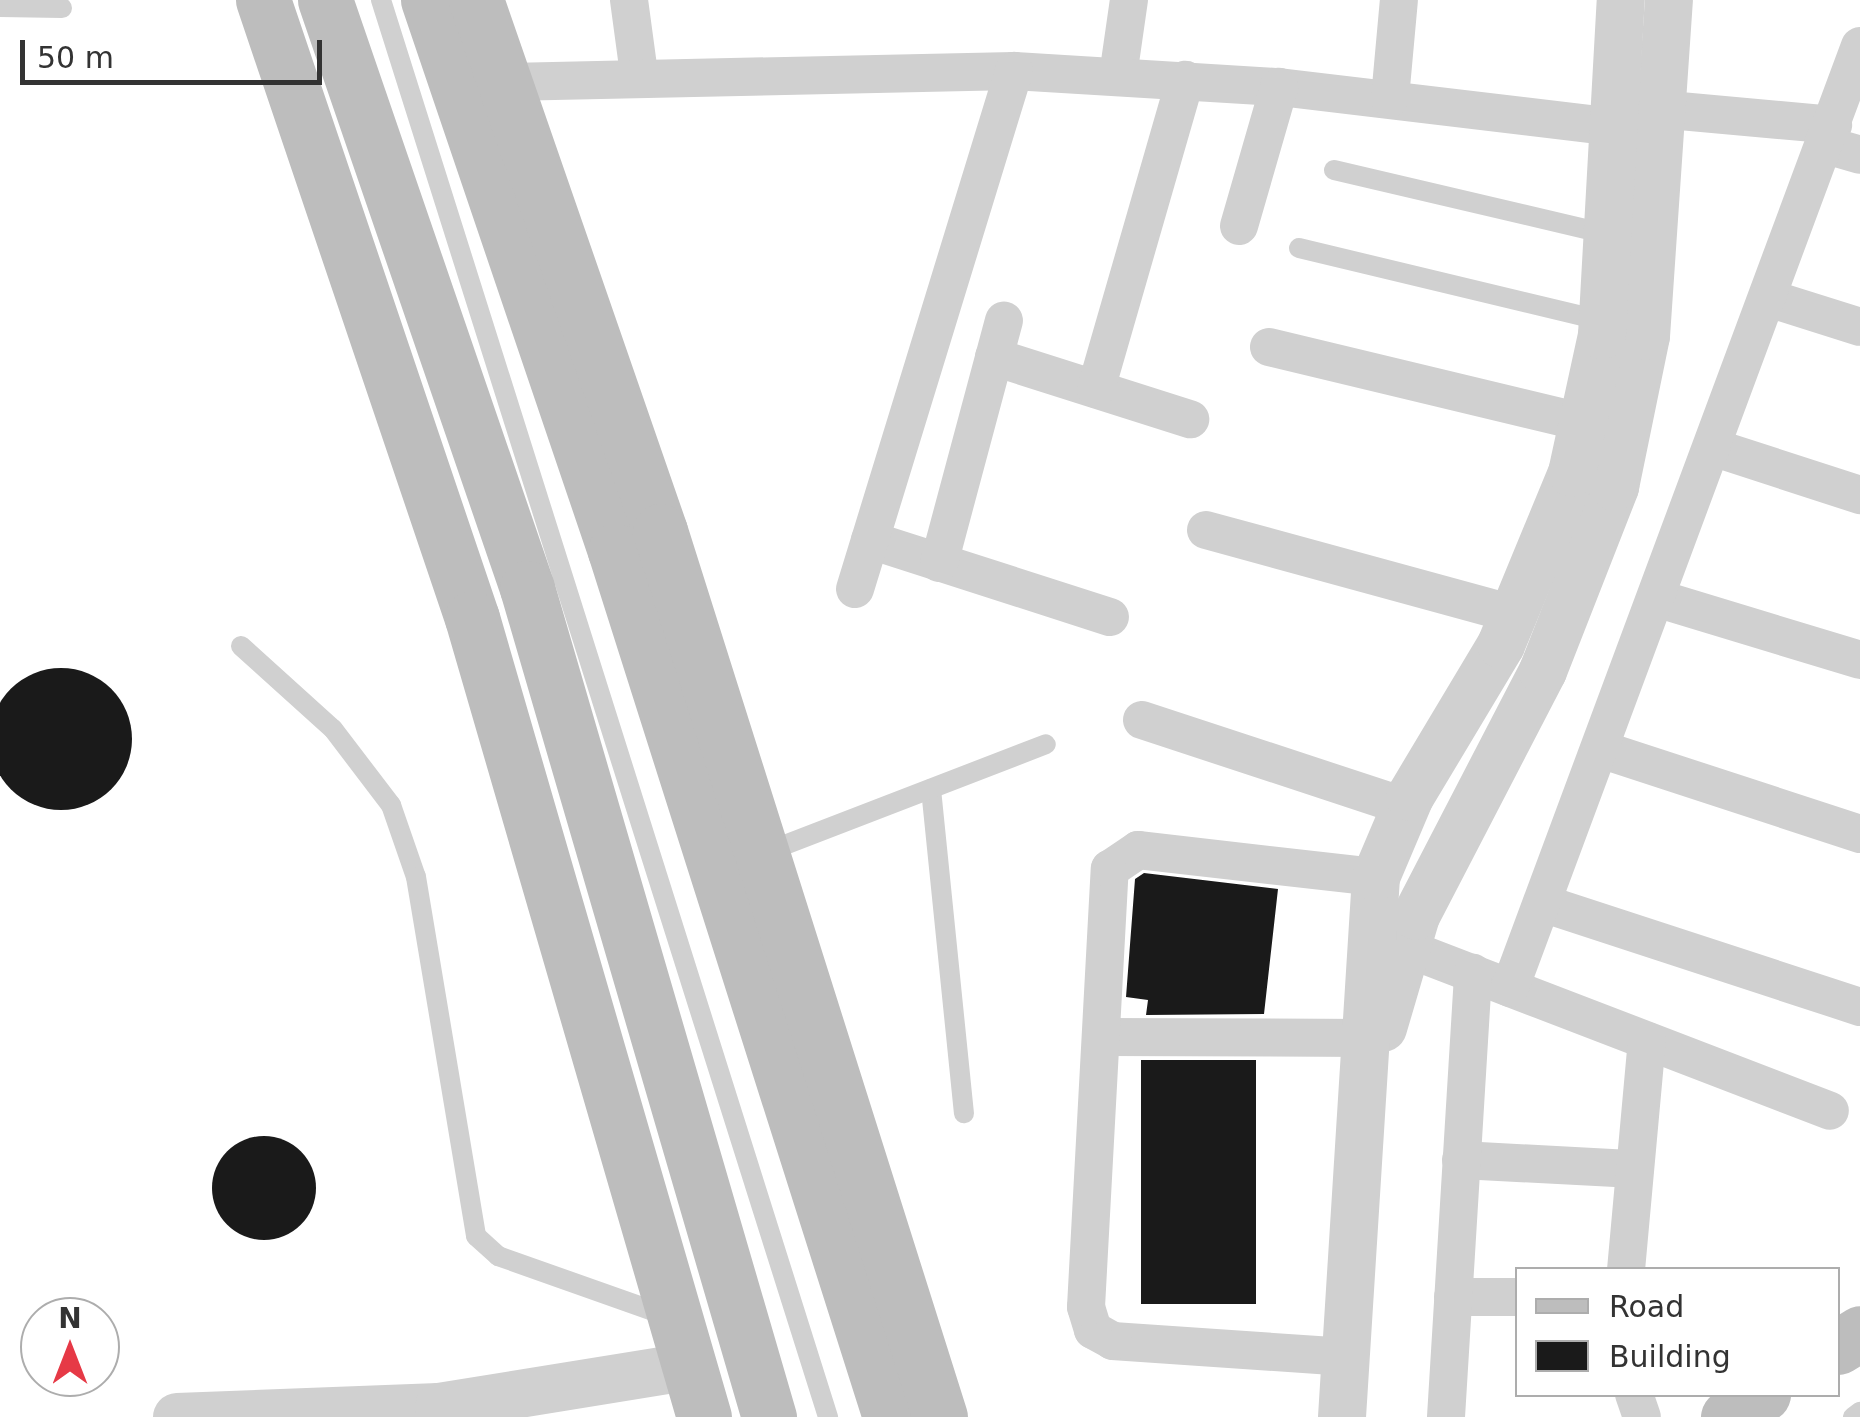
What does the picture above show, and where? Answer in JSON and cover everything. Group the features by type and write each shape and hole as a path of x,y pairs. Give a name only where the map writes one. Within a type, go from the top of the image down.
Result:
{"main road":[{"path":"263,0 472,618 688,1367"},
{"path":"325,0 528,588 769,1417"},
{"path":"428,0 615,551 890,1417"},
{"path":"476,0 762,853 940,1417"},
{"path":"1728,1417 1758,1397"}],"street":[{"path":"629,0 640,74"},
{"path":"1118,76 1129,0"},
{"path":"1390,98 1399,0"},
{"path":"1342,1417 1370,1057 1376,877 1406,806 1514,614 1585,423 1603,320 1621,0"},
{"path":"1370,1057 1406,948 1463,810 1543,671 1615,488 1646,336 1670,0"},
{"path":"1510,988 1768,298 1840,142 1860,46"},
{"path":"504,82 640,74 1014,71 1185,80 1613,116 1662,110 1840,142"},
{"path":"855,589 1014,71"},
{"path":"1096,389 1185,80"},
{"path":"1238,226 1278,87"},
{"path":"1768,298 1860,327"},
{"path":"939,563 999,339 1096,389 1190,419"},
{"path":"1268,347 1585,423"},
{"path":"1712,448 1860,495"},
{"path":"1206,530 1514,614"},
{"path":"870,540 1110,617"},
{"path":"1656,598 1860,660"},
{"path":"1142,720 1406,806"},
{"path":"1600,749 1860,834"},
{"path":"1347,1356 1113,1340 1093,1330 1101,1037 1118,855 1376,877"},
{"path":"1542,903 1860,1007"},
{"path":"1406,948 1830,1111"},
{"path":"1446,1417 1473,974"},
{"path":"1101,1037 1370,1057"},
{"path":"1626,1267 1647,1041"},
{"path":"1462,1160 1636,1169"},
{"path":"1453,1296 1515,1297"},
{"path":"177,1417 578,1403 688,1367"}],"lane":[{"path":"381,0 828,1417"},
{"path":"1,5 62,8"},
{"path":"1334,170 1607,234"},
{"path":"1299,248 1603,320"},
{"path":"241,646 333,729 391,804 416,877 476,1236 498,1256 688,1367"},
{"path":"762,853 1046,744"},
{"path":"931,788 964,1113"},
{"path":"1852,1417 1860,1412"}],"building":[{"path":"61,668 88,673 120,699 131,725 127,766 111,789 88,805 61,810 34,805 11,789 -1,773 -1,705 11,689 34,673"},
{"path":"1144,873 1278,889 1264,1014 1146,1015 1148,1000 1126,997 1135,879"},
{"path":"1141,1060 1256,1060 1256,1304 1141,1304"},
{"path":"264,1136 284,1140 301,1151 312,1168 316,1188 312,1208 301,1225 284,1236 264,1240 244,1236 227,1225 216,1208 212,1188 216,1168 227,1151 244,1140"}]}
